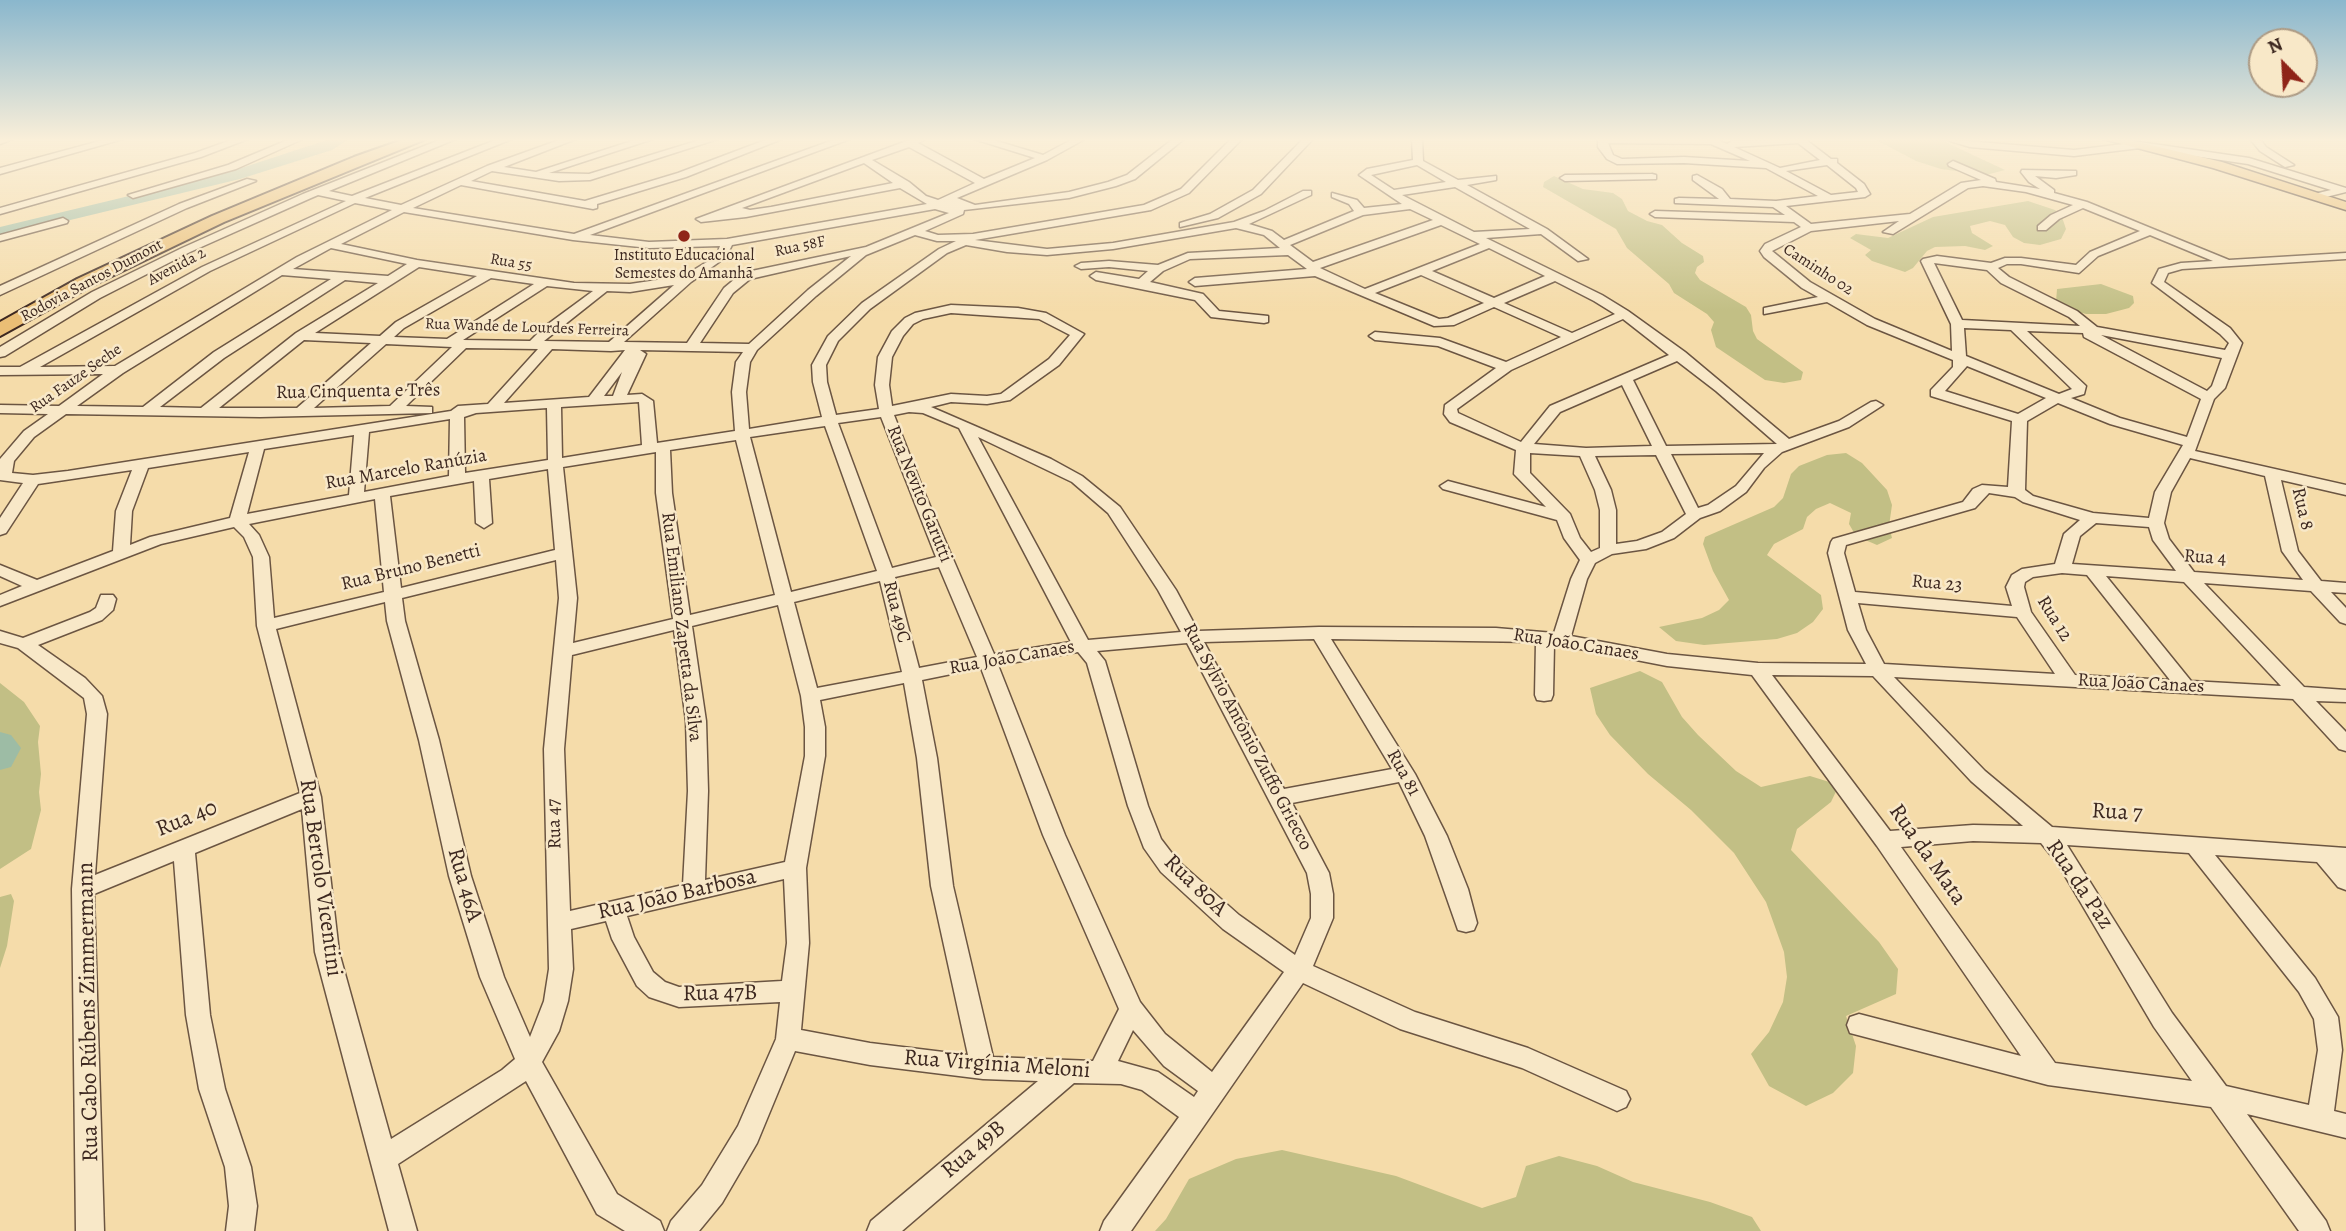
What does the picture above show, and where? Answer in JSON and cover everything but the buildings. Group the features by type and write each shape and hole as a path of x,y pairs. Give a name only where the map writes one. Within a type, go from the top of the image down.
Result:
{"highway":[{"name":"Rodovia Santos Dumont","path":"0,320 48,293 258,196"},
{"name":"Rodovia Santos Dumont","path":"0,330 83,283 272,196"}],"main road":[{"path":"2319,196 2346,206"}],"street":[{"path":"0,211 51,196"},
{"path":"0,291 171,212 211,196"},
{"path":"0,353 141,272 308,196"},
{"path":"327,196 569,239 660,250 726,245 959,203 1020,196"},
{"name":"Avenida 2","path":"24,370 206,270 364,196"},
{"name":"Rua Fauze Seche","path":"430,196 279,271 118,370 29,434 7,460 5,476 33,480 142,465 362,429 411,416 462,412"},
{"path":"538,196 633,215"},
{"path":"584,205 612,196"},
{"path":"569,239 685,196"},
{"path":"766,196 701,219 854,196"},
{"path":"920,196 941,208 959,212 959,203 966,196"},
{"path":"959,203 975,208 1059,196"},
{"path":"970,240 1147,208 1173,196"},
{"path":"1159,237 1214,216 1249,196"},
{"path":"915,231 937,238 970,240 1007,250 1082,250 1236,225 1300,196"},
{"path":"1340,196 1360,207 1361,212"},
{"path":"1397,196 1624,314 1680,355 1782,447"},
{"path":"1481,196 1543,231 1582,259"},
{"path":"1722,196 1727,202"},
{"path":"1679,201 1776,204 1824,201 1829,199 1828,197 1835,196"},
{"path":"1889,232 1946,196"},
{"path":"2061,197 2227,262"},
{"name":"Caminho 02","path":"1776,204 1809,228 1769,246 1766,251 1789,274 1871,322 2135,429 2272,474 2346,490"},
{"path":"2042,228 2055,217 2083,204"},
{"path":"1141,283 1159,269 1188,256 1287,248 1361,212 1412,206"},
{"path":"569,239 666,245 726,245 863,219 941,208"},
{"path":"681,1231 712,1194 748,1134 788,1039 798,943 795,868 815,756 810,696 742,435 743,362 752,348 812,293 870,249 915,231 941,208"},
{"path":"733,209 750,213"},
{"path":"1655,214 1797,219"},
{"path":"1809,228 1912,217"},
{"path":"1195,282 1313,270 1444,220"},
{"path":"0,238 63,221"},
{"path":"618,221 612,232 624,243"},
{"path":"1236,225 1255,228 1287,248 1313,270 1438,323 1450,322 1554,277"},
{"path":"1471,236 1543,231"},
{"path":"2020,419 1936,393 1960,368 1957,324 1927,261 1937,259 1992,267 2005,261 2021,261 2079,269 2094,254 2150,231"},
{"name":"Rua 49C","path":"970,240 943,251 866,306 833,339 819,365 820,382 830,421 886,573 912,676 927,758 942,886 983,1068"},
{"name":"Rua 55","path":"331,245 417,263 543,284 603,289 630,288 687,279"},
{"path":"611,346 687,279 714,262 726,245"},
{"path":"1365,293 1487,245"},
{"name":"Rua 58F","path":"690,349 728,291 746,276 870,249"},
{"path":"2346,256 2227,262 2163,271 2158,283 2225,331 2236,343 2218,388 2208,397 2189,448 2163,492 2156,523 2161,540 2190,578 2301,693 2346,744"},
{"path":"205,412 301,336 417,263"},
{"path":"1081,266 1109,264 1159,269"},
{"path":"1992,267 1994,272 2005,280 2073,314 2086,329 2208,397"},
{"path":"1420,270 1571,337"},
{"path":"279,271 389,280"},
{"path":"301,412 383,341 426,308 487,275"},
{"path":"1096,276 1141,283 1203,299 1215,314 1264,319"},
{"path":"148,410 219,355 342,277"},
{"path":"394,410 457,344 543,284"},
{"path":"533,345 548,330 603,289"},
{"path":"1768,311 1830,298"},
{"name":"Rua Nevito Garutti","path":"909,408 951,398 987,400 1005,397 1054,362 1078,334 1042,316 1018,312 951,309 919,316 909,321 897,334 886,357 882,385 886,411 897,447 1004,700 1054,835 1132,1009 1156,1042 1214,1088"},
{"path":"1624,314 1506,367 1450,412 1455,419 1523,449 1586,452 1782,447"},
{"path":"1957,324 2086,329 2229,355"},
{"path":"2014,326 2079,386 2079,391 2043,404 2020,419 2016,473 2019,493 2028,499 2092,518 2156,523"},
{"name":"Rua Wande de Lourdes Ferreira","path":"301,336 638,349 752,348"},
{"path":"1375,336 1440,342 1506,367"},
{"path":"490,410 548,346"},
{"path":"457,479 462,412 619,398 638,349"},
{"path":"593,401 638,349"},
{"path":"1588,560 1572,538 1564,517 1522,474 1523,449 1555,409 1680,355"},
{"path":"0,371 118,370"},
{"path":"1625,378 1694,515"},
{"name":"Rua Emiliano Zapetta da Silva","path":"619,398 642,398 646,406 664,493 696,721 698,791 694,890"},
{"name":"Rua 47","path":"382,1159 482,1098 529,1062 547,1031 556,1002 561,970 554,749 568,598 555,463 554,405"},
{"path":"1544,695 1553,639 1588,560 1608,550 1656,541 1694,515 1714,508 1741,489 1759,465 1782,447 1844,424 1876,405"},
{"name":"Rua Sylvio Antônio Zuffo Griecco","path":"830,421 909,408 925,409 1046,461 1098,494 1114,510 1139,545 1194,637 1318,873 1322,894 1322,918 1299,970 1114,1231"},
{"name":"Rua Cinquenta e Três","path":"0,409 205,412 394,410 411,416"},
{"name":"Rua Marcelo Ranúzia","path":"0,601 156,540 237,521 457,479 830,421"},
{"name":"Rua 80A","path":"967,427 1082,646 1096,661 1138,806 1152,842 1169,866 1231,922 1299,970 1409,1021 1528,1059 1617,1099"},
{"path":"356,498 362,429"},
{"path":"237,521 257,448"},
{"path":"1586,452 1603,490 1608,510 1608,550"},
{"path":"121,552 124,511 142,465"},
{"name":"Rua 8","path":"2272,474 2290,551 2317,587 2346,618"},
{"path":"481,475 484,523"},
{"path":"0,530 33,480"},
{"path":"1448,486 1564,517"},
{"name":"Rua da Paz","path":"2019,493 1987,488 1978,492 1969,505 1839,542 1836,553 1857,630 1878,670 1978,776 2046,835 2066,858 2163,1020 2316,1231"},
{"name":"Rua 46A","path":"382,493 396,621 426,729 460,876 492,977 529,1062 607,1204 650,1231"},
{"path":"2062,568 2071,534 2092,518"},
{"name":"Rua Bertolo Vicentini","path":"237,521 251,535 261,557 267,626 311,797 327,953 403,1231"},
{"name":"Rua Bruno Benetti","path":"267,626 565,553"},
{"path":"564,651 946,560"},
{"name":"Rua 4","path":"2062,568 2346,588"},
{"name":"Rua 12","path":"2062,568 2028,573 2018,579 2015,587 2022,612 2070,681"},
{"path":"0,570 35,586"},
{"path":"2093,571 2185,686"},
{"name":"Rua 23","path":"1849,597 2022,612"},
{"path":"24,644 96,616 104,610 107,599"},
{"name":"Rua João Canaes","path":"810,696 986,661 1082,646 1194,637 1320,633 1496,634 1553,639 1667,660 1758,669 1878,670 2346,696"},
{"name":"Rua 81","path":"1320,633 1405,774 1436,836 1466,923"},
{"name":"Rua Cabo Rúbens Zimmermann","path":"0,636 24,644 51,661 93,696 97,714 83,889 90,1231"},
{"name":"Rua da Mata","path":"1758,669 1885,840 2048,1074"},
{"path":"1279,798 1405,774"},
{"name":"Rua 40","path":"83,889 311,797"},
{"name":"Rua 7","path":"1885,840 1973,833 2046,835 2346,856"},
{"path":"2194,844 2307,985 2326,1017 2330,1050 2320,1118"},
{"path":"184,849 198,1015 212,1089 239,1167 243,1206 240,1231"},
{"path":"2323,854 2346,881"},
{"name":"Rua João Barbosa","path":"559,923 795,868"},
{"name":"Rua 47B","path":"613,909 623,939 645,979 657,990 678,997 794,992"},
{"path":"1100,1072 1132,1009"},
{"path":"1859,1025 2048,1074 2220,1096 2346,1126"},
{"name":"Rua Virgínia Meloni","path":"788,1039 870,1054 983,1068 1121,1073 1149,1080 1171,1093 1196,1114"},
{"name":"Rua 49B","path":"881,1231 1069,1070"}],"shaded area":[{"path":"1559,196 1618,196 1628,211 1662,225 1682,243 1703,256 1704,262 1697,267 1695,273 1700,280 1746,307 1751,315 1757,339 1803,372 1801,380 1784,383 1765,380 1716,347 1711,330 1714,322 1707,314 1674,293 1669,284 1627,248 1616,229"},
{"path":"2028,201 2055,210 2062,217 2066,229 2061,239 2040,245 2024,243 2013,237 2005,225 1990,221 1970,226 1972,233 1993,246 1985,250 1965,246 1935,247 1905,272 1872,261 1865,255 1871,250 1850,238 1856,234 1888,238 1933,217"},
{"path":"2101,284 2133,296 2134,303 2129,308 2106,314 2086,314 2056,302 2057,289"},
{"path":"1846,453 1862,463 1887,490 1892,505 1889,526 1892,538 1877,545 1856,536 1849,524 1851,513 1830,503 1816,509 1807,517 1803,529 1774,544 1767,555 1821,595 1823,609 1813,622 1797,633 1777,639 1704,645 1676,641 1659,627 1702,618 1719,610 1729,600 1713,571 1703,544 1705,537 1774,507 1783,498 1791,474 1799,466 1827,455"},
{"path":"1640,671 1662,682 1682,717 1698,735 1736,771 1761,787 1810,776 1839,785 1831,802 1797,829 1791,850 1879,942 1898,969 1896,994 1846,1016 1856,1046 1853,1073 1833,1093 1806,1106 1769,1086 1751,1054 1769,1032 1783,1002 1787,977 1784,952 1766,902 1734,853 1691,810 1648,774 1610,735 1596,714 1590,688"},
{"path":"0,683 24,702 40,726 38,742 41,810 31,849 0,869"},
{"path":"11,894 14,901 7,946 0,968 0,897"},
{"path":"1282,1150 1396,1176 1482,1208 1516,1197 1526,1166 1559,1156 1597,1166 1633,1182 1710,1202 1752,1217 1761,1231 1155,1231 1166,1219 1189,1179 1236,1159"}],"waterway":[{"path":"0,232 149,196"},
{"path":"0,743 5,748 0,759"}],"place":[{"name":"Instituto Educacional Semestes do Amanhã","path":"684,236"}]}
